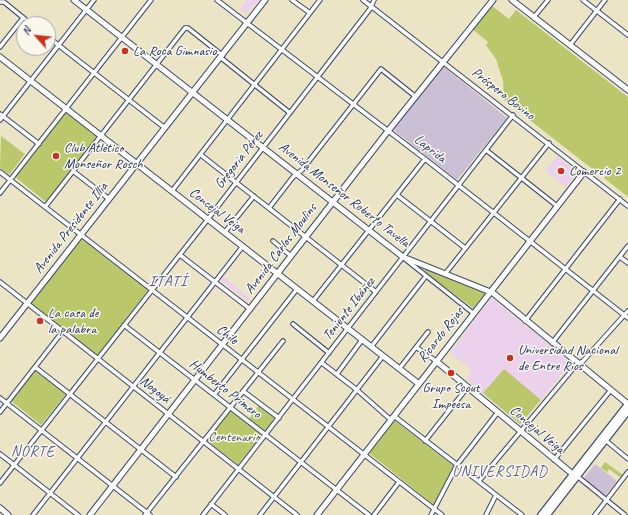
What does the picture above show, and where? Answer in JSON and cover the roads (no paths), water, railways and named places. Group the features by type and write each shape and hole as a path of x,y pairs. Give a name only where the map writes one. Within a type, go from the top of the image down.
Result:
{"main road":[{"path":"547,515 628,404"},
{"path":"604,438 628,411"},
{"path":"541,515 575,476"}],"street":[{"name":"Avenida Monseñor Roberto Tavella","path":"74,0 403,257 490,292 610,391 628,404"},
{"path":"0,120 2,115 31,81 94,0"},
{"path":"0,193 150,2 144,0"},
{"name":"Laprida","path":"217,0 425,159 594,290 626,317"},
{"name":"Avenida Presidente Illia","path":"0,338 265,0"},
{"path":"292,0 310,13"},
{"path":"172,192 320,0"},
{"name":"Próspero Bovino","path":"363,0 549,143 628,206"},
{"name":"Gregoria Pérez","path":"0,483 318,77 374,0"},
{"name":"Avenida Carlos Moulins","path":"90,515 196,380 332,202 493,0"},
{"path":"512,0 628,90"},
{"path":"534,17 548,0"},
{"path":"583,0 628,35"},
{"path":"570,45 605,0"},
{"path":"2,2 20,16"},
{"path":"0,47 16,27"},
{"path":"45,207 185,28 188,28 255,86 290,113"},
{"path":"56,43 165,128"},
{"name":"Concejal Veiga","path":"0,57 172,192 298,288 418,384"},
{"path":"269,208 381,69 416,97"},
{"path":"2,115 39,144"},
{"name":"Teniente Ibáñez","path":"203,515 513,116"},
{"path":"445,274 549,143"},
{"path":"486,150 557,206"},
{"path":"201,155 376,292"},
{"path":"313,301 370,231 425,159"},
{"path":"74,171 109,199"},
{"name":"Chile","path":"0,172 151,291 442,515"},
{"name":"Ricardo Rojas","path":"317,515 584,172"},
{"path":"397,195 465,248"},
{"path":"225,232 254,196"},
{"path":"525,321 620,199"},
{"path":"273,241 291,256"},
{"path":"33,515 132,386 243,246"},
{"path":"552,343 628,246"},
{"path":"180,255 250,309"},
{"path":"403,257 473,313"},
{"path":"620,257 628,263"},
{"path":"371,347 426,276"},
{"name":"Nogoyá","path":"0,282 297,515"},
{"path":"214,395 298,288"},
{"path":"479,482 578,364 583,361 626,317 628,311"},
{"path":"293,324 329,353"},
{"name":"Humberto Primero","path":"124,325 369,515"},
{"path":"0,412 63,331"},
{"path":"399,369 428,332"},
{"path":"337,374 362,340"},
{"path":"0,398 41,432 147,514 282,341"},
{"path":"416,347 436,361"},
{"path":"260,515 383,356"},
{"name":"Concejal Veiga","path":"436,361 554,460 625,515"},
{"path":"322,363 522,515"},
{"path":"35,367 176,477"},
{"path":"425,441 467,388"},
{"path":"243,391 279,418"},
{"path":"554,460 610,391"},
{"path":"431,515 457,465 498,412"},
{"path":"604,438 628,459"},
{"path":"0,454 78,515"},
{"path":"595,515 628,472"},
{"path":"374,515 399,482"},
{"path":"486,515 496,495"},
{"path":"211,504 225,515"},
{"path":"0,508 8,515"}],"place":[{"name":"La Roca Gimnasio","path":"125,51"},
{"name":"Club Atlético Monseñor Rosch","path":"56,156"},
{"name":"Comercio 2","path":"561,171"},
{"name":"La casa de la palabra","path":"40,321"},
{"name":"Universidad Nacional de Entre Ríos","path":"510,358"},
{"name":"Grupo Scout Impeesa","path":"451,373"}],"district":[{"name":"ITATÍ","path":"168,282"},
{"name":"NORTE","path":"33,452"},
{"name":"UNIVERSIDAD","path":"500,472"}],"park label":[{"name":"Centenario","path":"234,437"}]}
